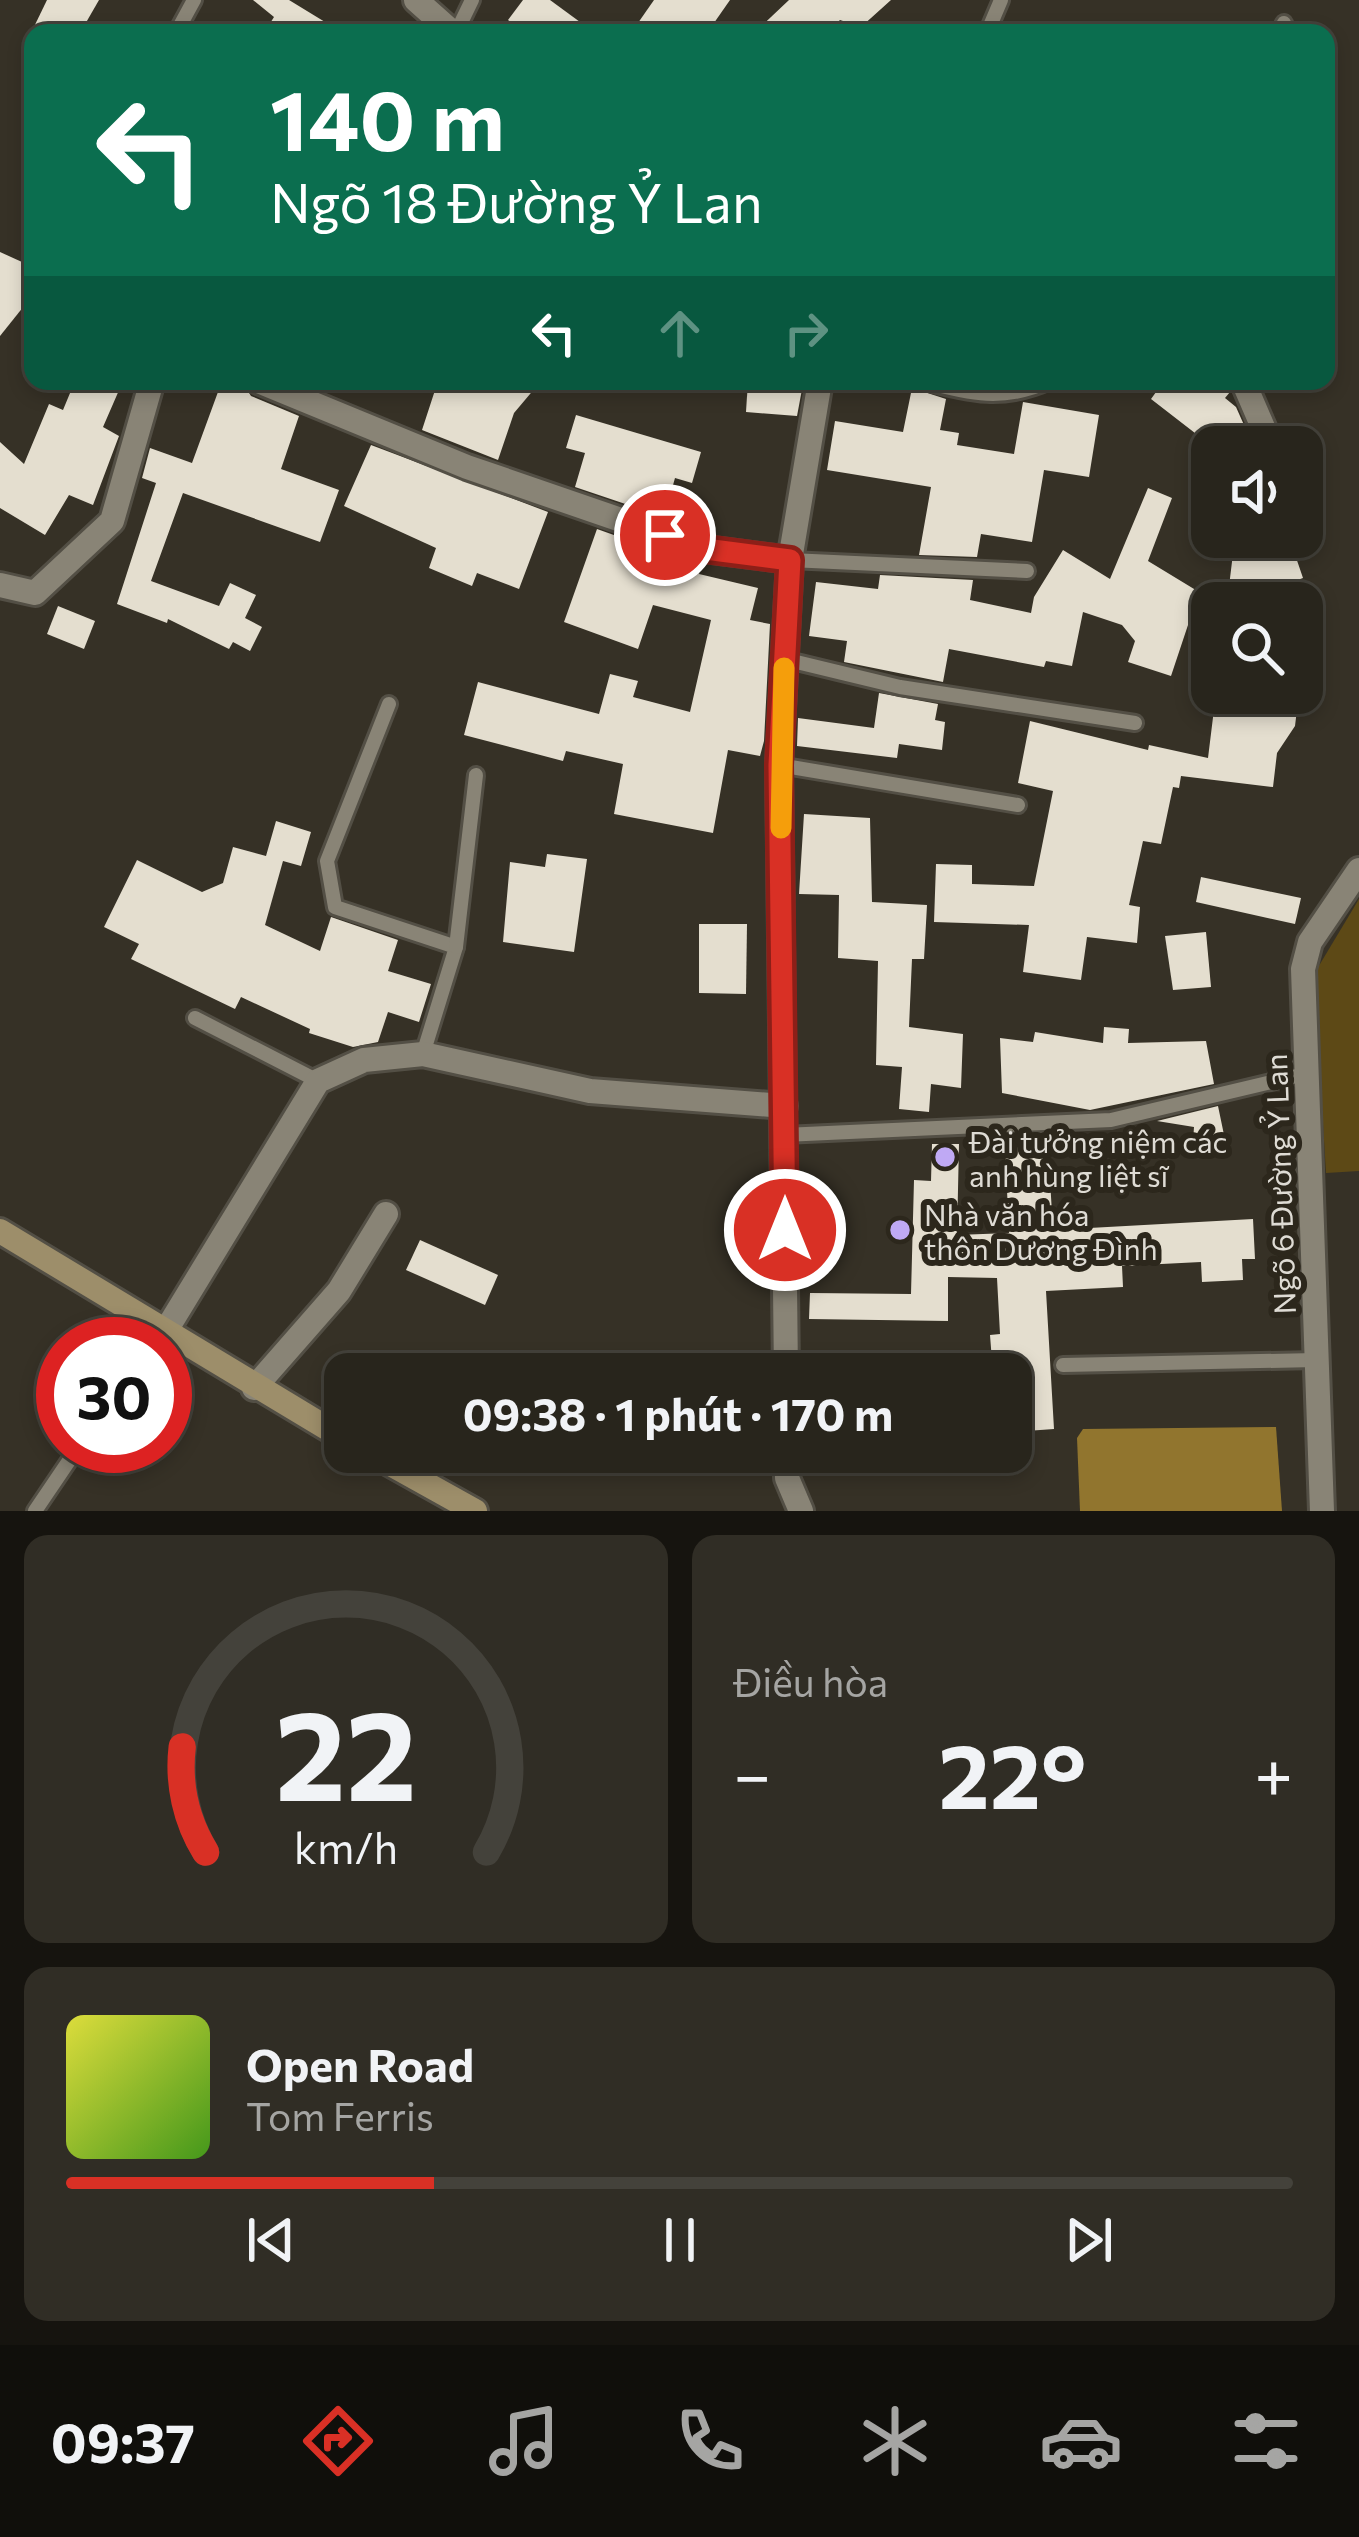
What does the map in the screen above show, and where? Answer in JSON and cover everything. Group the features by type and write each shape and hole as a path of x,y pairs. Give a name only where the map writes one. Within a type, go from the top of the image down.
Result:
{"main road":[{"path":"0,1231 129,1317"},
{"path":"192,1355 324,1426"},
{"path":"407,1473 475,1511"}],"street":[{"path":"416,0 444,24"},
{"path":"0,585 35,592 112,521 149,390"},
{"path":"280,390 467,467 683,542 790,560"},
{"path":"786,1353 779,765 790,560 818,390"},
{"path":"1247,390 1262,426"},
{"name":"Ngõ 6 Đường Ỷ Lan","path":"1322,1511 1303,969 1310,942 1359,870"},
{"path":"173,1317 318,1081 364,1060 423,1054 590,1091 784,1106"},
{"path":"254,1388 339,1291 386,1214"},
{"path":"787,1473 801,1511"}],"lane":[{"path":"957,390 1016,396 1030,390"},
{"path":"790,560 1027,572"},
{"path":"784,659 900,687 1135,723"},
{"path":"389,704 327,861 335,907 456,947"},
{"path":"779,765 1018,805"},
{"path":"423,1054 456,947 476,775"},
{"path":"195,1018 318,1081"},
{"path":"784,1135 1111,1120 1305,1074"},
{"path":"1063,1365 1316,1360"},
{"path":"35,1511 61,1473"}],"shaded area":[{"path":"1359,899 1359,1171 1326,1173 1314,974"},
{"path":"1276,1427 1282,1511 1080,1511 1077,1438 1083,1429"}],"building":[{"path":"47,0 99,0 85,24 35,24"},
{"path":"253,0 289,0 328,24 270,24 274,17"},
{"path":"523,0 550,0 583,24 513,24 508,20"},
{"path":"654,0 730,0 713,24 637,24"},
{"path":"789,0 891,0 864,24 840,20 836,24 764,24"},
{"path":"0,252 24,263 24,306 0,336"},
{"path":"71,390 119,390 103,427 119,436 93,505 69,495 45,535 0,508 0,442 24,464 49,404 63,410"},
{"path":"219,390 247,390 251,396 299,416 281,469 339,490 320,542 183,493 151,581 219,606 230,583 256,595 245,618 262,627 250,651 233,642 229,649 168,619 167,623 117,604 156,483 142,478 150,448 192,463"},
{"path":"435,390 533,390 514,413 498,460 422,430"},
{"path":"747,390 802,390 797,416 746,412"},
{"path":"912,390 946,399 940,430 959,433 957,445 1014,454 1023,402 1099,415 1089,477 1044,470 1032,542 981,534 977,557 919,555 931,487 827,470 835,421 903,432"},
{"path":"1158,390 1229,390 1225,398 1236,407 1244,426 1191,426 1191,430 1151,399"},
{"path":"576,415 701,452 692,483 675,478 664,517 575,487 585,453 566,448"},
{"path":"371,445 548,512 519,589 477,573 472,586 429,568 436,548 344,506"},
{"path":"1148,488 1172,498 1148,561 1191,587 1191,616 1171,676 1128,662 1135,641 1122,625 1083,612 1072,666 1046,661 1044,667 949,649 943,682 844,662 847,641 809,636 816,582 878,589 880,575 973,580 970,600 1031,613 1034,597 1063,550 1110,579"},
{"path":"597,529 701,566 699,574 758,588 750,620 770,624 764,741 760,756 728,750 713,833 614,814 623,764 566,751 563,761 464,735 478,682 599,714 610,674 638,681 633,697 690,712 711,620 653,605 638,649 564,622"},
{"path":"1232,558 1296,558 1303,578 1292,582 1230,582"},
{"path":"58,606 95,621 84,649 47,634"},
{"path":"879,693 938,704 935,720 945,722 942,750 899,744 897,758 797,746 798,718 874,728"},
{"path":"1213,714 1296,714 1295,726 1277,753 1273,787 1181,776 1179,788 1173,787 1161,844 1143,841 1129,905 1140,907 1137,943 1087,937 1081,980 1023,972 1029,925 934,922 936,864 972,865 972,884 1034,886 1053,791 1018,783 1030,721 1148,750 1149,745 1208,758"},
{"path":"804,814 870,818 872,902 927,905 924,959 912,959 909,1027 963,1034 961,1088 931,1084 929,1112 899,1109 902,1067 876,1065 878,961 838,958 839,895 799,894"},
{"path":"276,821 311,832 301,866 283,861 265,925 320,951 331,917 398,940 388,971 431,984 419,1022 388,1012 378,1042 353,1047 309,1033 310,1029 241,997 235,1009 131,959 139,944 104,927 137,860 202,892 223,883 233,847 266,856"},
{"path":"547,854 587,859 574,952 503,942 510,862 545,867"},
{"path":"1201,877 1301,898 1295,924 1196,902"},
{"path":"699,924 747,924 746,994 699,993"},
{"path":"1206,932 1211,987 1173,990 1165,936"},
{"path":"1104,1027 1129,1029 1128,1043 1206,1041 1214,1084 1090,1110 1002,1093 1000,1038 1033,1042 1035,1032 1103,1043"},
{"path":"1218,1106 1228,1154 1192,1156 1194,1127 1157,1121"},
{"path":"932,1144 959,1144 957,1235 1009,1233 1005,1148 1048,1146 1053,1230 1253,1219 1255,1259 1242,1259 1243,1280 1202,1282 1201,1262 1122,1266 1123,1287 1046,1291 1054,1429 1032,1431 1032,1353 991,1353 990,1335 1000,1334 997,1278 948,1277 948,1321 809,1319 810,1293 911,1294 914,1180 931,1181"},
{"path":"420,1240 498,1275 485,1305 406,1270"}],"slow traffic":[{"path":"781,828 784,668"}],"place":[{"name":"Đài tưởng niệm các anh hùng liệt sĩ","path":"945,1157"},
{"name":"Nhà văn hóa thôn Dương Đình","path":"900,1230"}],"route":[{"path":"665,535 705,549 790,560 779,765 785,1230"}]}
